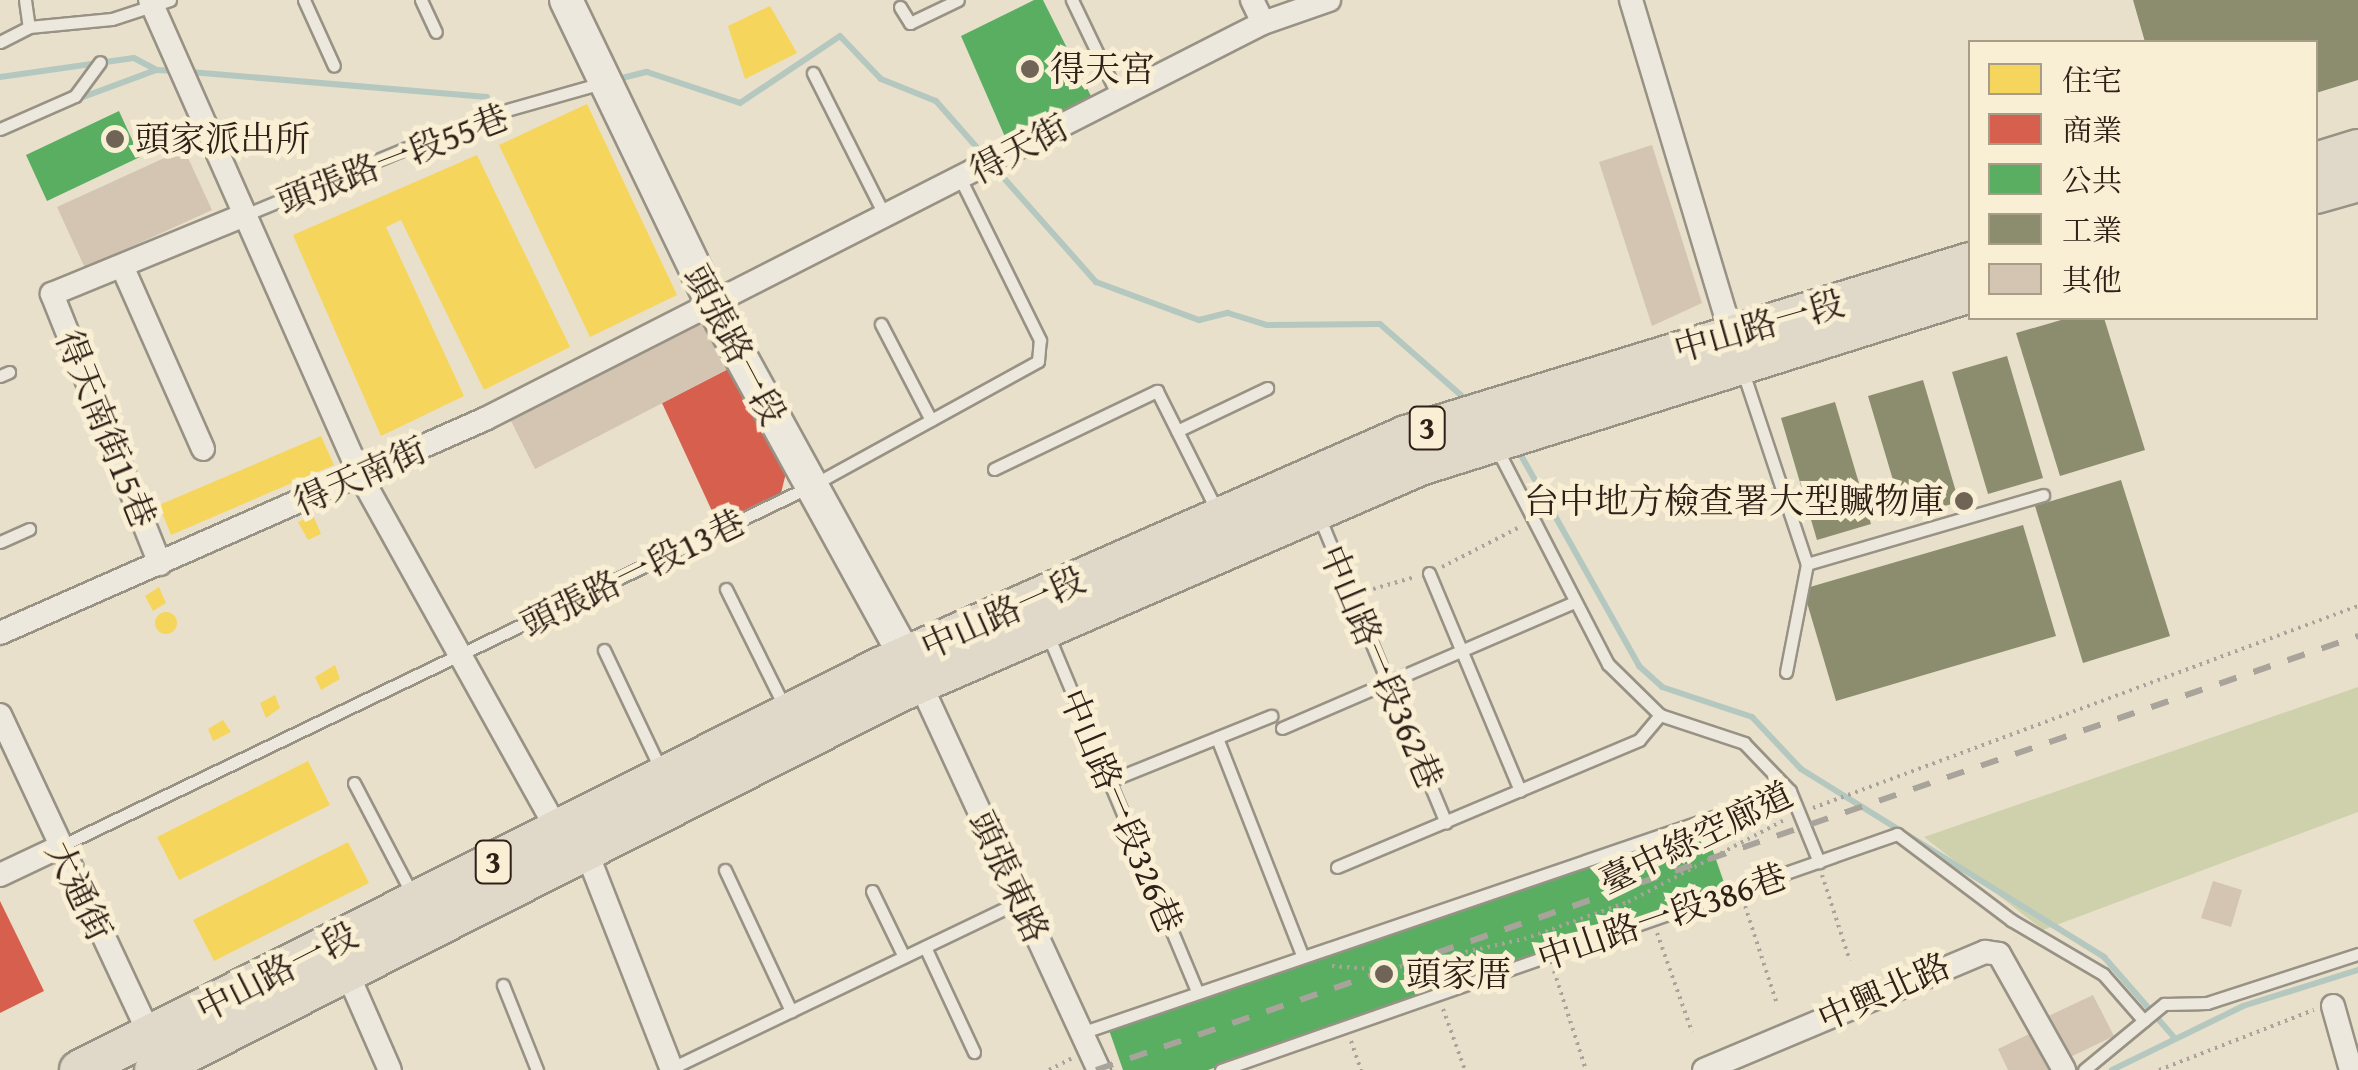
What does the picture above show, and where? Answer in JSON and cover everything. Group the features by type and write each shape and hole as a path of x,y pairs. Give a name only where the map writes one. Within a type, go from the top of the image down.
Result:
{"main road":[{"path":"2318,161 2358,149"},
{"path":"2318,193 2358,182"},
{"name":"中山路一段","path":"156,1057 416,901 571,839 663,774 787,712 1046,630 1316,510 1968,263"},
{"name":"中山路一段","path":"79,1070 156,1057 346,970 571,839 1221,519 1406,435 1735,348 1968,294"}],"street":[{"name":"頭張路一段","path":"566,0 599,84 714,308 913,669"},
{"path":"1252,0 1263,24"},
{"name":"得天街","path":"714,308 1118,96 1263,24 1329,0"},
{"path":"1632,0 1735,348"},
{"path":"157,2 197,122 245,215 361,476 456,660 571,839 672,1069"},
{"path":"204,449 122,266 245,215"},
{"name":"得天南街15巷","path":"122,266 52,294 160,564"},
{"name":"得天南街","path":"0,633 361,476 714,308"},
{"name":"頭張東路","path":"913,669 1090,1051"},
{"name":"大通街","path":"0,715 57,848 156,1057"},
{"path":"0,875 57,848"},
{"name":"中興北路","path":"1704,1070 1985,952 1999,954 2064,1070"},
{"path":"346,970 390,1070"},
{"path":"2333,1006 2351,1070"}],"lane":[{"path":"24,0 29,27"},
{"path":"304,0 334,66"},
{"path":"422,0 436,32"},
{"path":"900,8 910,23 958,0"},
{"path":"1072,0 1118,96"},
{"path":"0,42 29,27 157,2"},
{"path":"0,130 74,96 100,62"},
{"path":"813,73 886,219"},
{"name":"頭張路一段55巷","path":"245,215 482,118 599,84"},
{"path":"143,145 197,122"},
{"name":"頭張路一段13巷","path":"57,848 456,660 810,486 1038,361 1040,340 961,180"},
{"path":"882,324 930,420"},
{"path":"1735,348 1807,564 1786,672"},
{"path":"1178,432 1267,388"},
{"path":"994,469 1157,391 1221,519"},
{"name":"中山路一段386巷","path":"1493,440 1608,664 1660,715 1744,743 1790,790 1819,862"},
{"path":"1807,564 2043,495"},
{"name":"中山路一段362巷","path":"1316,510 1446,822"},
{"path":"0,542 29,529"},
{"path":"1429,573 1520,792"},
{"path":"726,589 787,712"},
{"path":"1282,728 1574,602"},
{"name":"中山路一段326巷","path":"1046,630 1197,991"},
{"path":"604,650 663,774"},
{"path":"1336,867 1639,740 1660,715"},
{"path":"1108,781 1271,716"},
{"path":"1216,738 1301,952"},
{"path":"354,783 416,901"},
{"path":"1090,1051 1197,991 1301,952 1790,790"},
{"name":"中山路一段386巷","path":"1221,1070 1740,891 1819,862 1852,843 1897,834 2011,920 2103,974 2144,1022"},
{"path":"725,870 790,1011"},
{"path":"872,892 904,957"},
{"path":"672,1069 1020,901"},
{"path":"925,947 974,1052"},
{"path":"2084,1070 2164,1004 2207,1002 2358,954"},
{"path":"503,985 538,1070"}],"path":[{"name":"臺中綠空廊道","path":"1322,968 1385,970 1524,939 1628,902 1686,864 1801,812 2358,606"},
{"path":"1819,862 1850,960"},
{"path":"1740,891 1776,1001"},
{"path":"1653,922 1692,1032"},
{"path":"1550,958 1586,1070"},
{"path":"1438,996 1465,1070"},
{"path":"2159,1070 2333,1006"},
{"path":"1346,1027 1361,1070"},
{"path":"1049,1070 1090,1051"}],"green space":[{"path":"2358,687 2358,812 2043,930 1924,837"}],"building: 住宅":[{"path":"770,6 797,53 745,79 728,26"},
{"path":"587,104 677,295 590,337 499,145"},
{"path":"477,155 570,347 484,390 401,220 386,227 464,396 381,436 293,235"},
{"path":"321,436 334,465 171,535 159,505"},
{"path":"313,515 321,534 308,540 298,522"},
{"path":"159,587 166,603 153,611 145,596"},
{"path":"166,612 177,623 166,634 155,623"},
{"path":"335,665 340,679 321,690 315,677"},
{"path":"275,695 280,708 266,718 260,703"},
{"path":"223,720 231,732 213,741 208,729"},
{"path":"308,761 330,805 179,880 157,837"},
{"path":"348,842 369,883 214,961 193,920"}],"building: 商業":[{"path":"734,366 786,473 781,493 718,524 662,403"},
{"path":"0,901 44,991 0,1013"}],"building: 公共":[{"name":"得天宮","path":"1034,0 1043,0 1093,100 1009,146 961,36"},
{"path":"119,111 140,157 47,201 26,155"},
{"path":"1705,828 1728,894 1208,1070 1123,1070 1109,1030"}],"building: 工業":[{"path":"2133,0 2358,0 2358,80 2318,92 2318,40 2144,40"},
{"path":"2061,320 2105,320 2145,450 2060,476 2016,333"},
{"path":"2007,356 2043,478 1988,494 1952,372"},
{"path":"1923,380 1959,502 1904,517 1868,396"},
{"path":"1835,402 1871,524 1817,540 1781,418"},
{"path":"2121,480 2170,636 2083,663 2035,506"},
{"path":"2023,525 2056,636 1836,701 1803,589"}],"building: 其他":[{"path":"1652,145 1702,303 1652,326 1599,162"},
{"path":"184,149 212,210 85,268 57,207"},
{"path":"692,322 710,327 734,366 535,469 509,417"},
{"path":"2213,881 2242,890 2231,927 2201,918"},
{"path":"2093,995 2114,1036 2060,1062 2040,1020"},
{"path":"2040,1029 2060,1070 2008,1070 1998,1049"}],"waterway":[{"path":"614,80 647,72 740,103 840,36 881,79 936,101 986,158"},
{"path":"0,77 134,58 155,69"},
{"path":"75,100 156,70 177,71"},
{"path":"190,72 487,97"},
{"path":"994,167 1096,282 1199,320 1228,313 1267,325 1380,324 1470,403"},
{"path":"1518,450 1639,666 1662,687 1752,717 1801,769 2104,957 2173,1036"},
{"path":"2112,1070 2243,1006 2358,970"}],"railway":[{"path":"1096,1070 2358,636"}],"place":[{"name":"得天宮","path":"1030,69"},
{"name":"頭家派出所","path":"115,139"},
{"name":"台中地方檢查署大型贓物庫","path":"1964,501"},
{"name":"頭家厝","path":"1384,974"}]}
